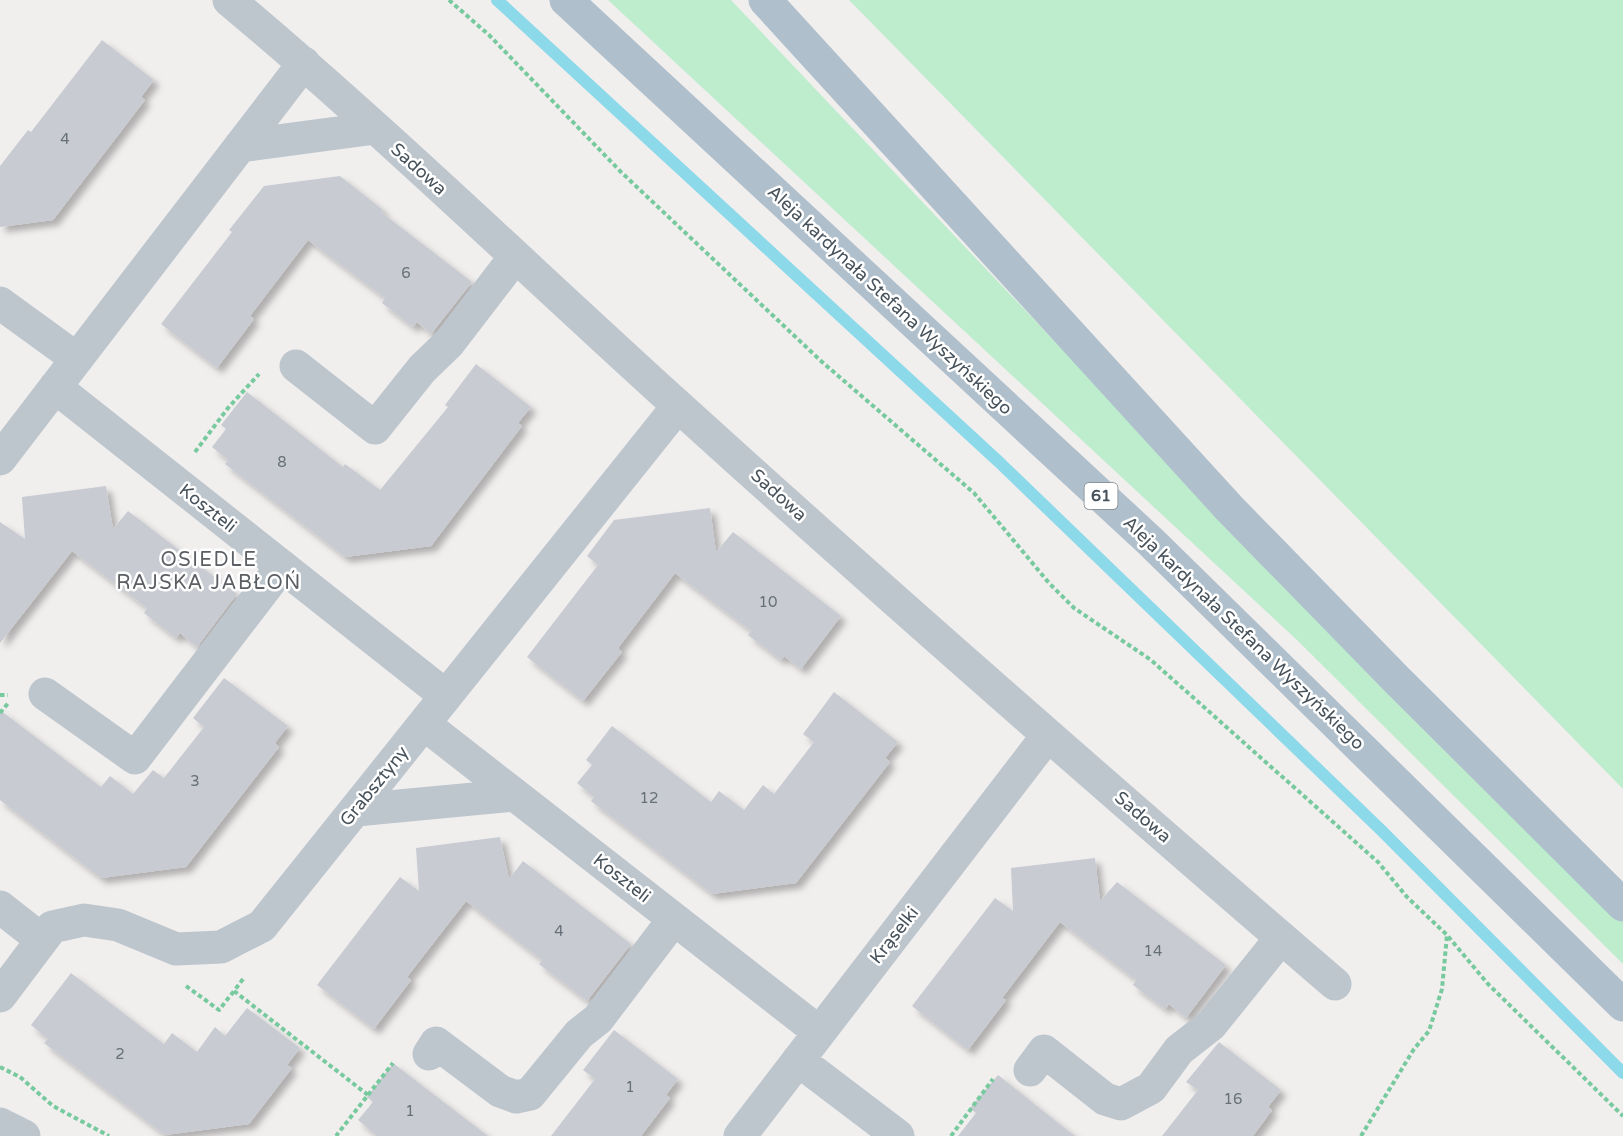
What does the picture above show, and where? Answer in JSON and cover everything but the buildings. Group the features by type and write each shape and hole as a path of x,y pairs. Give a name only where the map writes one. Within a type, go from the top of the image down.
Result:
{"main road":[{"name":"Aleja kardynała Stefana Wyszyńskiego","path":"566,0 1151,542 1623,1005"},
{"path":"765,0 1254,534 1623,905"}],"street":[{"name":"Sadowa","path":"229,0 304,63 678,406 1048,735 1335,984"},
{"path":"0,459 304,63"},
{"path":"240,146 375,128"},
{"path":"296,366 375,428 422,369 449,343 515,256"},
{"path":"0,303 76,359"},
{"name":"Koszteli","path":"55,387 446,696"},
{"name":"Grabsztyny","path":"0,996 52,927 84,920 118,925 176,948 221,946 262,926 678,406"},
{"path":"45,694 135,758 282,566"},
{"name":"Koszteli","path":"424,724 819,1032"},
{"name":"Krąselki","path":"740,1136 1048,735"},
{"path":"356,810 515,795"},
{"path":"0,907 42,940"},
{"path":"429,1054 436,1043 500,1091 516,1097 530,1094 579,1034 598,1019 674,919"},
{"path":"1030,1070 1044,1051 1105,1099 1121,1104 1137,1098 1151,1088 1179,1050 1211,1025 1281,938"},
{"path":"798,1060 898,1136"},
{"path":"0,1124 24,1136"}],"path":[{"path":"448,0 489,35 621,172 821,361 974,493 1049,584 1074,608 1151,660 1221,720 1246,747 1378,862 1407,897 1447,935 1488,984 1623,1116"},
{"path":"173,481 228,408 261,372"},
{"path":"1361,1136 1414,1049 1429,1031 1444,980 1447,935"},
{"path":"181,982 219,1010 248,974"},
{"path":"234,991 368,1095 336,1136"},
{"path":"951,1136 1005,1063 1030,1070"},
{"path":"0,1067 20,1077 53,1106 109,1136"}],"green space":[{"path":"608,0 731,0 1316,617 1623,921 1623,964 1298,641"},
{"path":"849,0 1623,0 1623,789"}],"waterway":[{"path":"497,0 999,462 1382,831 1623,1073"}],"district":[{"name":"OSIEDLE RAJSKA JABŁOŃ","path":"209,572"}]}
